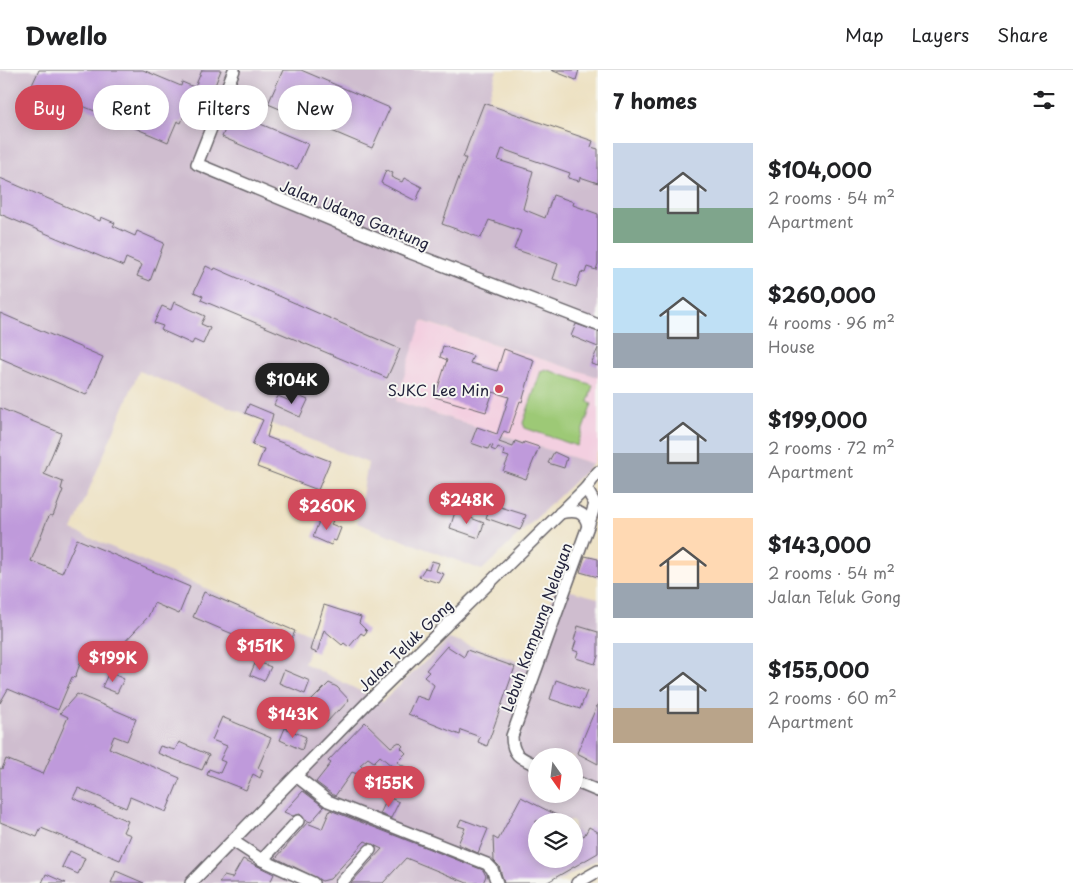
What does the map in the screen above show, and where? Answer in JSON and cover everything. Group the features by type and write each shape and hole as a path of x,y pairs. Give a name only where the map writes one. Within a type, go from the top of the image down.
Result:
{"street":[{"name":"Jalan Udang Gantung","path":"234,70 197,164 406,251 598,325"},
{"name":"Jalan Teluk Gong","path":"191,883 586,488 598,472"},
{"name":"Lebuh Kampung Nelayan","path":"528,761 518,757 512,746 512,736 588,526 596,498 586,488"},
{"path":"560,513 580,512 585,517 588,526"},
{"path":"296,776 328,801 487,864 492,868 497,883"},
{"path":"583,785 598,791"},
{"path":"262,860 298,821"},
{"path":"232,841 262,860 313,883"},
{"path":"341,883 370,850"},
{"path":"577,883 598,871"}],"shaded area":[{"path":"0,70 497,70 488,99 598,140 598,377 422,321 396,401 593,464 482,570 357,523 368,463 139,371 72,530 315,636 304,663 382,702 449,639 527,664 556,587 598,598 598,859 583,867 583,813 528,813 528,868 582,868 555,883 0,883"},
{"name":"SJKC Lee Min","path":"421,321 598,377 598,449 593,464 396,401"}],"green space":[{"path":"545,369 593,385 588,402 592,404 577,446 525,428 523,423 541,371"}],"building":[{"path":"39,70 143,70 179,85 179,122 177,121 168,142 140,130 169,130 169,85 93,85 93,110 83,106 83,85 32,85"},
{"path":"202,70 221,70 215,85 196,85"},
{"path":"283,70 301,70 336,85 278,85 278,108 268,104"},
{"path":"551,70 579,70 576,80"},
{"path":"352,92 390,108 372,148 329,130 352,130"},
{"path":"484,103 593,141 591,147 598,149 598,183 580,177 579,181 568,178 570,173 502,149 498,160 533,171 523,209 545,218 553,195 574,202 573,205 598,214 598,264 596,270 587,267 585,273 581,272 576,287 553,279 558,264 514,249 521,231 489,220 481,238 442,224 466,158 463,158"},
{"path":"268,127 308,144 297,169 222,137 225,130 268,130"},
{"path":"386,170 393,173 391,177 402,182 404,178 422,187 416,201 381,183"},
{"path":"0,178 100,221 101,217 115,223 113,226 135,236 137,231 164,243 150,281 137,276 142,265 126,258 123,266 0,214"},
{"path":"206,266 214,270 215,268 400,349 387,378 201,300 203,296 194,292"},
{"path":"174,302 205,316 201,324 210,328 203,344 194,340 192,344 161,330 163,326 154,323 162,306 171,310"},
{"path":"0,313 103,357 86,395 0,358"},
{"path":"576,324 598,332 598,347 571,336"},
{"path":"443,346 473,356 470,363 497,371 504,349 534,360 522,402 520,401 509,433 504,431 499,442 513,447 515,441 539,447 526,479 503,471 509,457 503,455 504,450 498,447 496,451 491,449 493,446 490,445 488,449 471,443 477,427 497,434 509,397 493,392 486,412 435,397 447,360 440,357"},
{"path":"598,348 598,366 591,364"},
{"path":"294,394 308,400 300,417 274,405 278,396 290,401"},
{"path":"249,404 273,414 267,437 330,461 318,490 257,467 264,449 252,445 263,420 245,413"},
{"path":"0,408 61,433 44,474 63,482 61,489 63,490 53,516 50,515 47,520 31,561 62,573 77,539 190,587 179,614 154,603 148,617 118,649 107,645 104,653 86,646 75,678 72,677 58,710 8,689 0,703"},
{"path":"554,452 567,458 564,468 548,463"},
{"path":"491,504 526,515 520,530 486,518"},
{"path":"455,512 484,523 479,538 450,528"},
{"path":"321,516 333,521 331,524 341,528 336,541 333,540 331,545 313,537"},
{"path":"585,556 598,559 598,577 580,572"},
{"path":"432,561 439,563 436,571 444,574 439,583 419,577 425,568 429,569"},
{"path":"204,592 295,631 284,656 193,617"},
{"path":"324,605 361,617 359,623 367,631 364,635 361,633 349,647 344,643 342,645 324,630 317,653 310,650"},
{"path":"578,626 598,632 598,656 595,664 576,658 578,652 573,650"},
{"path":"447,646 464,657 467,650 515,667 487,746 478,742 480,737 461,730 460,735 408,714 416,696 428,700 434,685 424,677 429,672 426,670"},
{"path":"256,661 271,667 264,681 250,675"},
{"path":"284,670 310,681 305,694 279,683"},
{"path":"109,672 124,679 117,693 102,687"},
{"path":"556,680 587,691 580,709 550,699"},
{"path":"329,683 337,687 349,700 339,711 327,722 316,715 308,724 294,718"},
{"path":"77,694 136,719 127,741 114,736 109,748 180,778 166,812 130,797 126,808 78,788 73,798 128,821 123,832 131,835 120,860 41,828 37,837 0,822 0,768 2,769 6,759 43,774 68,717 60,713"},
{"path":"598,703 598,764 583,756 583,748 579,748"},
{"path":"222,717 271,738 258,768 263,770 260,778 253,774 246,790 207,775 209,769 220,773 225,762 220,760 227,746 212,740"},
{"path":"365,722 391,747 399,742 403,746 401,748 406,753 397,762 417,774 408,789 394,781 399,772 380,756 374,762 368,758 360,765 366,771 362,776 352,772 335,796 316,782 331,763 328,761"},
{"path":"285,728 306,737 302,750 280,740"},
{"path":"179,742 209,755 202,770 157,753 160,746 175,750"},
{"path":"303,791 324,807 311,822 305,820 300,814 293,816 284,812"},
{"path":"388,797 399,802 391,818 380,814"},
{"path":"521,797 528,801 528,803 533,803 552,813 528,813 528,868 572,868 546,883 504,883 499,866 494,861 493,837 498,840"},
{"path":"330,810 483,870 486,876 483,883 467,883 406,858 383,883 351,883 382,849 365,841 330,879 322,881 276,858 307,823 322,829"},
{"path":"461,819 488,829 478,853 458,844 465,828 458,826"},
{"path":"589,827 598,832 598,853 583,862 583,835"},
{"path":"70,851 85,858 78,874 62,867"},
{"path":"243,859 274,874 270,883 219,883 224,876 232,878"},
{"path":"116,871 144,883 111,883"},
{"path":"46,874 66,883 42,883"}],"place":[{"name":"SJKC Lee Min","path":"499,389"}]}
